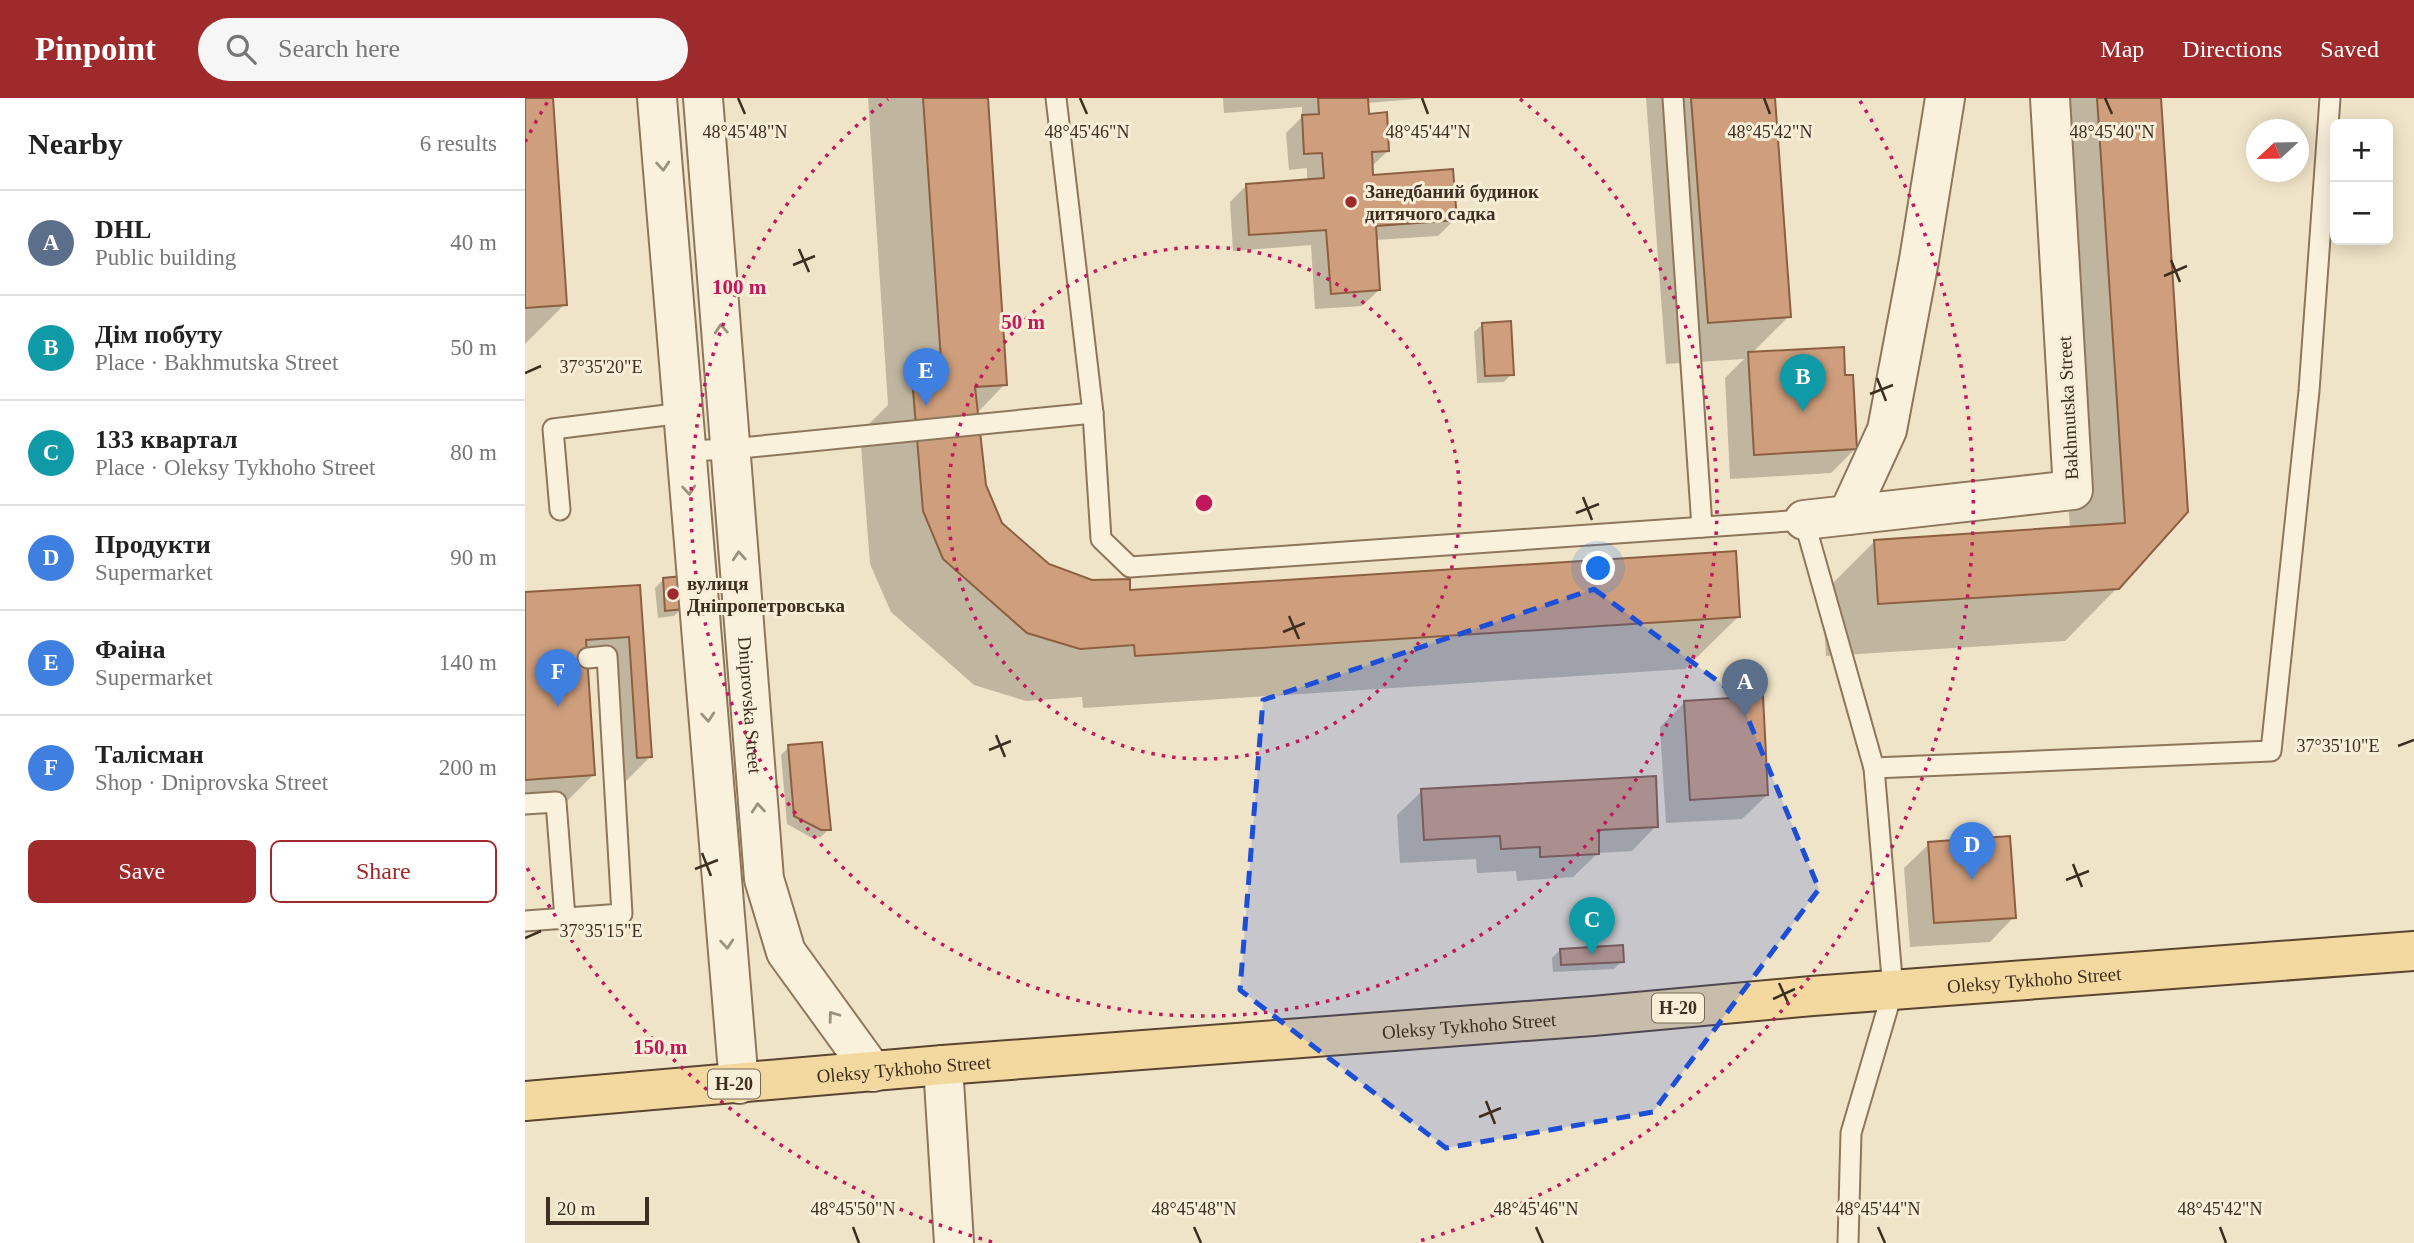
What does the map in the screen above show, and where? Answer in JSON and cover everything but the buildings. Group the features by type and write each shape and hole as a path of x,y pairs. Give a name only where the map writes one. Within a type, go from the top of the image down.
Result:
{"main road":[{"name":"Oleksy Tykhoho Street","path":"525,1101 943,1065 1593,1016 1893,989 2414,951"}],"street":[{"path":"657,98 739,1084"},
{"name":"Dniprovska Street","path":"703,98 764,879 786,952 873,1072"},
{"path":"1848,515 1887,430 1919,260 1945,98"},
{"name":"Bakhmutska Street","path":"1804,520 2073,490 2050,98"},
{"path":"943,1065 954,1243"}],"lane":[{"path":"1056,98 1093,413 1101,539 1130,567 1804,520 1874,768 1893,989 1851,1133 1848,1243"},
{"path":"1673,98 1702,527"},
{"path":"1874,768 2271,751 2309,391 2330,98"},
{"path":"560,510 553,429 683,413"},
{"path":"686,451 731,449 1093,413"},
{"path":"525,921 622,914 607,656 587,658"},
{"path":"525,804 556,802 565,918"}],"highlighted area":[{"path":"1594,589 1739,697 1819,889 1653,1112 1446,1148 1240,990 1263,700"}],"place":[{"name":"Занедбаний будинок дитячого садка","path":"1351,202"},
{"name":"Фаіна","path":"926,406"},
{"name":"Дім побуту","path":"1803,412"},
{"name":"вулиця Дніпропетровська","path":"673,594"},
{"name":"Талісман","path":"558,707"},
{"name":"DHL","path":"1745,717"},
{"name":"Продукти","path":"1972,880"},
{"name":"133 квартал","path":"1592,955"}]}
